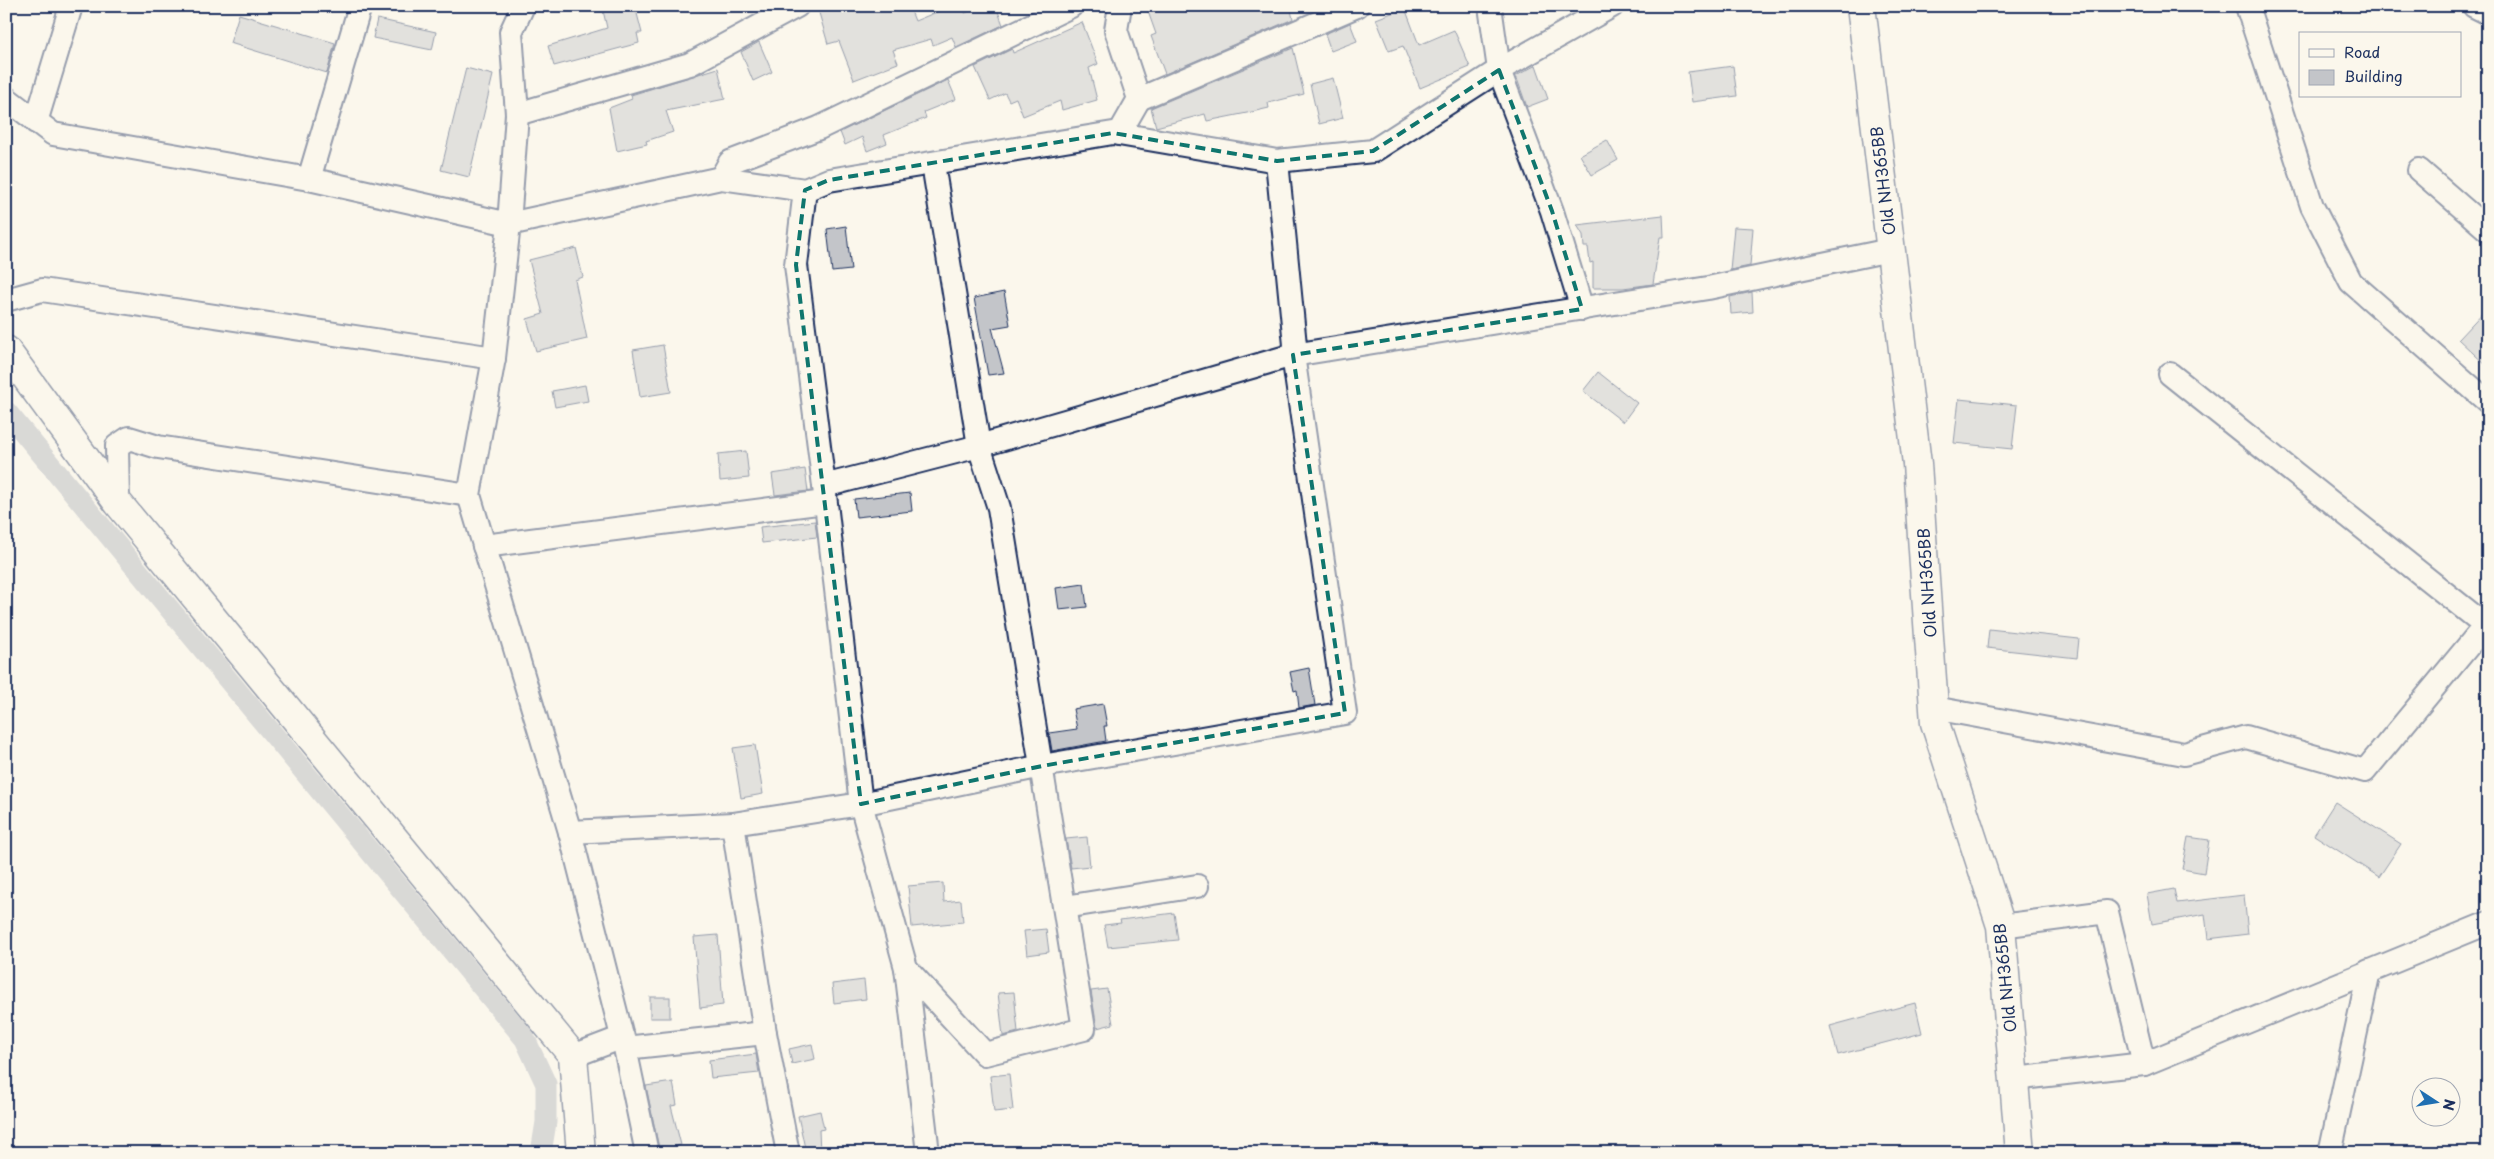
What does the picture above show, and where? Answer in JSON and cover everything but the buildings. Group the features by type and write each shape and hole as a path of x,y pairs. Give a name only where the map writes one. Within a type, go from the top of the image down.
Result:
{"main road":[{"name":"Old NH365BB","path":"1861,6 1917,464 1935,723 2001,926 2020,1153"},
{"path":"6,350 118,503 573,1056 581,1153"}],"street":[{"path":"36,122 72,6"},
{"path":"309,179 360,6"},
{"path":"523,6 510,32 517,114 509,224 494,358 469,495 570,832 624,1043 647,1153"},
{"path":"517,114 690,64 797,6"},
{"path":"721,178 730,162 819,128 1071,6"},
{"path":"1120,6 1116,30 1139,99"},
{"path":"1119,134 1139,99 1356,6"},
{"path":"1490,6 1498,70 1552,211 1582,309"},
{"path":"6,98 53,134 309,179 509,224 721,178 805,190 829,180 1113,133 1277,161 1373,151 1498,70 1612,6"},
{"path":"2247,6 2312,206 2350,282 2488,402"},
{"path":"2474,6 2488,13"},
{"path":"570,832 733,824 861,804 1042,766 1345,712 1293,355 1295,345 1277,161"},
{"path":"906,968 985,1054 1084,1029 1000,508 979,446 933,164"},
{"path":"2419,170 2488,230"},
{"path":"805,190 796,265 861,804 906,968 928,1153"},
{"path":"484,546 824,494 979,446 1293,355 1708,288 1890,250"},
{"path":"6,300 42,290 494,358"},
{"path":"1934,708 2184,754 2246,737 2365,771 2486,623 2170,374"},
{"path":"118,503 117,446 129,438 158,448 469,495"},
{"path":"733,824 765,1033 788,1153"},
{"path":"1065,907 1197,886"},
{"path":"2001,926 2108,912 2144,1064"},
{"path":"2014,1079 2144,1064 2488,923"},
{"path":"2330,1153 2369,971"},
{"path":"573,1056 624,1043 765,1033"}],"highlighted area":[{"path":"1499,70 1552,211 1582,309 1293,355 1345,713 1042,766 861,804 796,265 805,190 829,180 1113,133 1277,161 1373,151"}],"waterway":[{"path":"6,411 525,1039 546,1084 546,1122 541,1153"}]}
